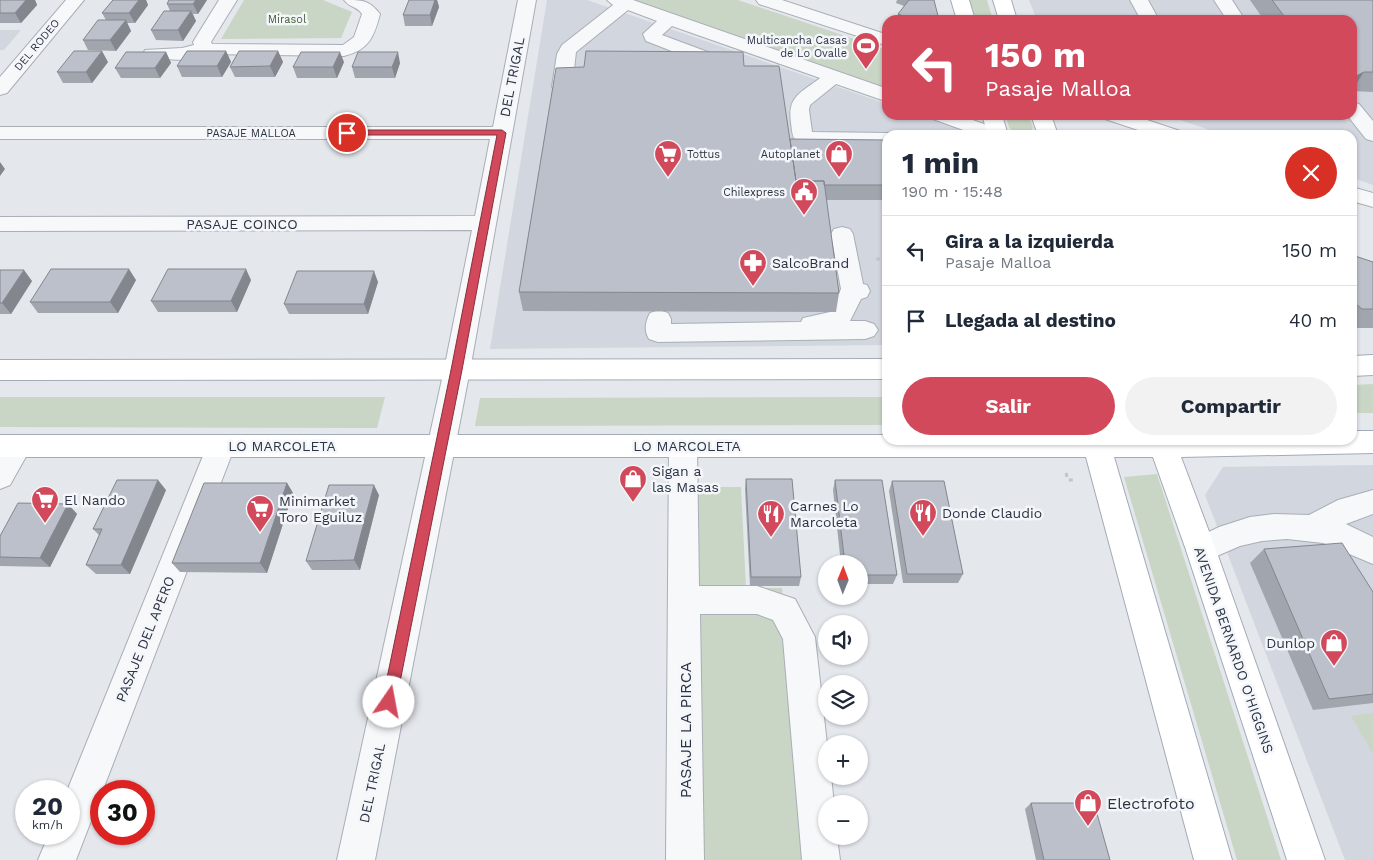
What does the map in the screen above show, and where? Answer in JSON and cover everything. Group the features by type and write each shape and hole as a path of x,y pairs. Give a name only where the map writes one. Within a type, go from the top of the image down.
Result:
{"main road":[{"path":"960,0 964,15"},
{"path":"1002,0 1006,15"},
{"path":"1357,366 1373,365"},
{"path":"0,370 882,369"},
{"name":"LO MARCOLETA","path":"1357,442 1373,442"},
{"name":"LO MARCOLETA","path":"9,446 882,445"},
{"path":"1097,445 1213,860"},
{"name":"AVENIDA BERNARDO O'HIGGINS","path":"1163,445 1306,860"}],"street":[{"name":"DEL RODEO","path":"0,89 75,0"},
{"path":"206,48 202,42 228,0"},
{"path":"152,54 182,54 206,48 221,51 336,51 352,49 361,42 372,14 366,6 352,0"},
{"name":"DEL TRIGAL","path":"356,860 441,446 527,0"},
{"path":"765,0 882,39"},
{"path":"1139,0 1147,15"},
{"path":"1223,0 1233,15"},
{"path":"562,87 566,54 569,49 621,2 882,94"},
{"path":"670,19 652,34 652,37 726,65"},
{"path":"4,58 26,58"},
{"path":"833,77 800,104 803,138 882,139"},
{"path":"1357,102 1373,102"},
{"path":"1357,114 1373,135"},
{"path":"954,120 983,130"},
{"path":"1127,120 1158,130"},
{"name":"PASAJE MALLOA","path":"0,133 502,133"},
{"path":"1357,195 1373,200"},
{"name":"PASAJE COINCO","path":"0,224 484,224"},
{"path":"842,234 856,290 839,318 827,323 658,326 865,330"},
{"path":"0,477 9,446"},
{"name":"PASAJE DEL APERO","path":"80,802 221,446"},
{"name":"PASAJE LA PIRCA","path":"683,446 685,860"},
{"path":"1311,528 1348,509 1373,502"},
{"path":"1200,550 1238,533 1257,528 1311,528 1334,533 1373,551"},
{"path":"684,600 756,600 766,603 784,609 799,637 821,860"},
{"name":"PASAJE DEL APERO","path":"57,860 63,845"}],"shaded area":[{"path":"547,0 587,0 882,102 882,120 933,120 962,130 882,130 882,345 490,349"},
{"path":"1029,0 1373,0 1373,185 1357,179 1357,130 1210,130 1180,120 1357,120 1357,15 1035,15"},
{"path":"0,30 21,30 4,50 0,50"},
{"path":"1373,465 1373,860 1345,860 1205,495 1223,467"}],"green space":[{"name":"Mirasol","path":"244,0 323,0 352,12 341,38 221,39"},
{"path":"633,0 738,0 882,48 882,90"},
{"path":"968,0 987,0 992,15 972,15"},
{"path":"1007,120 1030,120 1033,127 1032,130 1011,130"},
{"path":"1373,384 1373,413 1357,413 1357,385"},
{"path":"0,397 385,397 377,428 0,427"},
{"path":"882,397 882,425 475,426 480,398"},
{"path":"1157,474 1281,860 1237,860 1124,477"},
{"path":"691,487 741,487 746,588 782,588 803,860 694,860"},
{"path":"1373,713 1373,754 1351,716"}],"building":[{"path":"0,0 26,0 15,13 0,13"},
{"path":"113,0 139,0 129,13 102,13"},
{"path":"169,0 196,0 193,4 167,4"},
{"path":"409,0 435,0 430,15 403,15"},
{"path":"909,0 934,0 938,15 901,15 898,14"},
{"path":"1272,0 1373,0 1373,72 1364,72 1357,76 1357,15 1283,15"},
{"path":"164,11 191,11 178,30 151,30"},
{"path":"98,20 126,20 110,40 83,40"},
{"path":"74,51 102,51 86,72 57,72"},
{"path":"187,51 226,51 217,66 177,66"},
{"path":"239,51 278,51 270,66 230,67"},
{"name":"Tottus","path":"586,51 743,52 744,66 779,66 796,181 824,181 839,293 519,292 556,68 584,67"},
{"path":"126,52 166,52 155,68 115,68"},
{"path":"301,52 340,52 333,67 293,67"},
{"path":"358,52 398,52 392,67 352,67"},
{"path":"790,139 882,140 882,185 824,185 824,181 796,181"},
{"path":"1357,257 1373,262 1373,309 1362,309 1357,305"},
{"path":"51,269 129,269 110,302 30,302"},
{"path":"168,269 246,269 231,301 151,301"},
{"path":"0,270 24,270 2,303 0,303"},
{"path":"297,271 374,271 364,304 284,304"},
{"name":"Carnes Lo Marcoleta","path":"746,479 792,479 801,577 751,577"},
{"path":"117,480 158,480 121,565 86,565 102,529 93,529"},
{"path":"835,480 882,480 897,575 868,575 868,555 844,555"},
{"name":"Donde Claudio","path":"892,481 944,481 963,574 907,574"},
{"path":"204,483 287,483 260,563 172,563"},
{"path":"329,485 374,485 354,560 306,561"},
{"path":"18,503 68,504 40,558 0,557 0,536"},
{"name":"Dunlop","path":"1342,543 1373,592 1373,694 1329,699 1264,549"},
{"path":"1031,803 1094,803 1110,860 1044,860"}],"place":[{"name":"Multicancha Casas de Lo Ovalle","path":"866,70"},
{"name":"Tottus","path":"668,178"},
{"name":"Autoplanet","path":"839,178"},
{"name":"Chilexpress","path":"804,216"},
{"name":"SalcoBrand","path":"753,287"},
{"name":"Sigan a las Masas","path":"633,503"},
{"name":"El Nando","path":"45,524"},
{"name":"Minimarket Toro Eguiluz","path":"260,533"},
{"name":"Donde Claudio","path":"923,537"},
{"name":"Carnes Lo Marcoleta","path":"771,538"},
{"name":"Dunlop","path":"1334,667"},
{"name":"Electrofoto","path":"1088,827"}],"route":[{"path":"347,133 502,133 389,702"}]}
